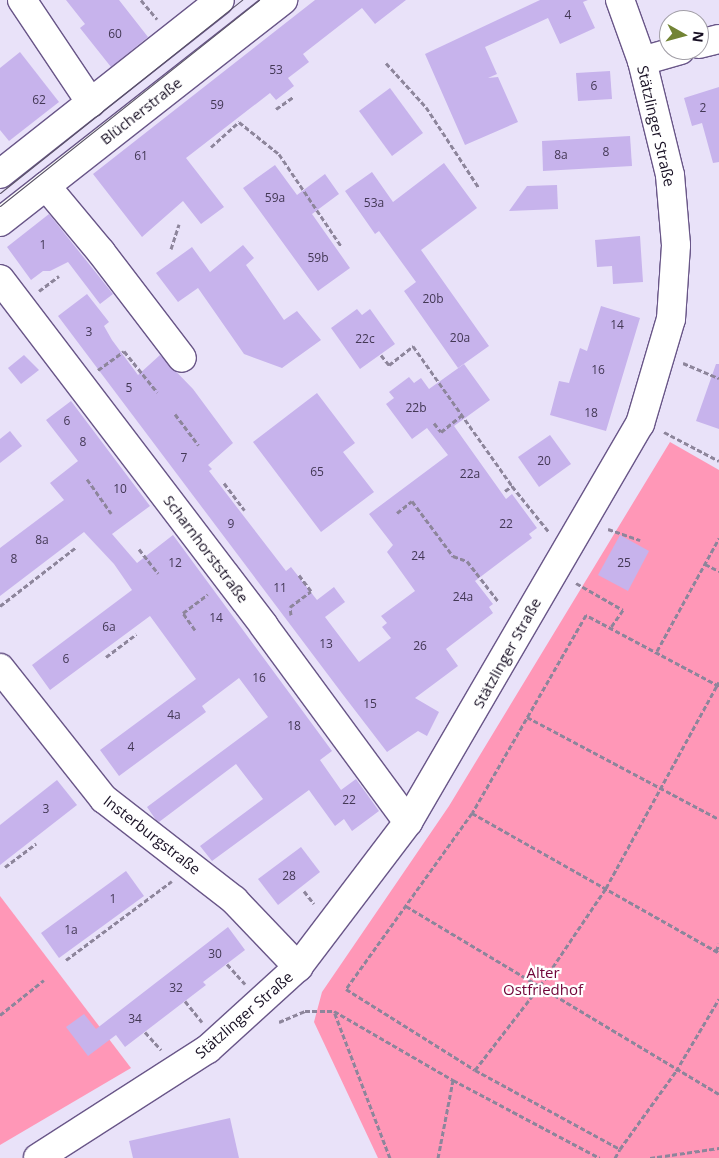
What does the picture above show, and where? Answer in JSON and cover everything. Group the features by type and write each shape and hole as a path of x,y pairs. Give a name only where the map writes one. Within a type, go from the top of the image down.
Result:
{"street":[{"path":"22,0 91,103"},
{"path":"0,174 220,0"},
{"name":"Blücherstraße","path":"0,222 283,0"},
{"name":"Stätzlinger Straße","path":"38,1158 208,1049 298,967 408,822 640,424 671,319 676,245 670,175 642,61 620,0"},
{"path":"642,61 659,56"},
{"path":"46,186 101,252 182,358"},
{"name":"Scharnhorststraße","path":"0,279 229,579 408,822"},
{"name":"Insterburgstraße","path":"0,668 104,799 234,900 298,967"}],"path":[{"path":"386,63 426,107 479,188"},
{"path":"276,109 293,97"},
{"path":"211,147 239,122 279,154 341,246"},
{"path":"171,249 180,224"},
{"path":"381,354 388,365 413,346 512,486 559,561 623,610 611,627"},
{"path":"79,383 124,351 157,392"},
{"path":"661,354 719,378"},
{"path":"175,414 198,445"},
{"path":"434,423 440,432 462,415"},
{"path":"640,424 672,435 719,461"},
{"path":"87,479 111,513"},
{"path":"224,483 244,510"},
{"path":"505,491 512,486"},
{"path":"397,513 412,501 453,556 467,561 498,601"},
{"path":"581,524 616,530 640,540"},
{"path":"657,651 719,538"},
{"path":"0,606 75,548"},
{"path":"139,549 158,573"},
{"path":"705,564 719,571"},
{"path":"291,615 290,607 311,591 299,574"},
{"path":"194,630 183,614 229,579"},
{"path":"475,1070 540,986 606,888 719,684 586,615 472,812 346,989 475,1070 620,1149"},
{"path":"106,657 136,634"},
{"path":"526,717 719,819"},
{"path":"472,812 717,952 719,944"},
{"path":"5,867 36,844"},
{"path":"66,960 191,867"},
{"path":"406,906 540,986 676,1071 719,1094"},
{"path":"0,1015 44,980"},
{"path":"615,1158 676,1071 719,999"},
{"path":"279,1022 304,1011 334,1011 453,1080 600,1158"},
{"path":"334,1011 390,1158"},
{"path":"438,1158 453,1080"},
{"path":"650,1158 719,1148"}],"green space":[{"name":"Alter Ostfriedhof","path":"670,442 719,470 719,1158 378,1158 314,1022 322,992 449,806"},
{"path":"0,896 131,1068 0,1145"}],"building":[{"path":"66,0 119,0 148,37 111,67 80,28 85,24"},
{"path":"315,0 406,0 375,24 362,8 303,54 309,62 288,78 294,86 276,100 270,93 186,158 224,207 201,224 183,201 142,237 93,174"},
{"path":"540,0 588,0 583,2 595,28 560,44 548,18 485,47 497,74 488,78 498,77 518,122 465,145 425,54"},
{"path":"20,52 59,102 9,141 0,130 0,68"},
{"path":"610,71 612,99 578,101 576,73"},
{"path":"719,87 719,162 713,163 702,123 692,126 684,98"},
{"path":"390,88 423,133 392,156 359,111"},
{"path":"630,136 632,166 543,171 542,141"},
{"path":"444,163 477,208 421,250 489,346 458,368 404,291 416,282 379,231 375,234 345,191 372,172 393,202"},
{"path":"275,165 297,195 325,174 339,194 312,214 350,268 318,291 243,188"},
{"path":"557,185 558,209 509,211 527,186"},
{"path":"49,214 113,294 100,304 68,262 50,271 43,271 31,280 7,247"},
{"path":"640,236 643,282 613,284 612,266 597,267 595,240"},
{"path":"243,245 254,258 246,265 284,320 297,311 321,340 282,368 244,354 198,288 178,302 156,273 192,247 210,272"},
{"path":"87,294 109,322 104,326 138,375 160,355 193,389 233,443 208,465 212,469 209,471 286,571 291,567 317,600 334,587 345,602 325,617 359,662 391,638 382,627 387,623 381,616 415,591 387,552 393,545 369,514 448,455 427,428 412,439 386,404 394,398 389,392 409,377 414,383 421,378 429,389 464,364 490,400 454,426 506,499 512,494 537,528 529,534 532,538 475,581 493,604 489,607 493,613 446,649 458,666 415,698 439,712 427,736 418,731 387,752 58,316"},
{"path":"601,306 640,318 606,431 550,415 559,381 569,383 580,348 587,351"},
{"path":"357,309 362,315 370,309 395,344 360,369 331,328"},
{"path":"24,355 39,370 21,384 8,368"},
{"path":"716,364 719,364 719,429 696,421"},
{"path":"317,393 355,443 343,452 374,492 321,532 253,442"},
{"path":"71,401 150,506 112,534 137,563 173,535 332,751 320,760 341,790 356,779 379,811 352,831 344,819 335,826 309,790 212,861 200,846 263,799 236,764 159,822 156,820 147,807 268,717 239,678 202,706 206,712 119,776 100,750 196,679 150,616 50,690 32,665 132,590 114,564 84,532 0,596 0,548 64,500 50,483 78,461 46,420"},
{"path":"10,431 22,446 0,463 0,439"},
{"path":"550,435 571,464 539,487 518,457"},
{"path":"620,535 649,551 628,591 598,575"},
{"path":"57,780 77,805 0,865 0,825"},
{"path":"301,847 320,872 278,905 258,879"},
{"path":"126,871 144,896 59,958 41,933"},
{"path":"228,927 245,950 203,982 206,985 125,1047 116,1035 88,1056 66,1027 84,1014 96,1029"},
{"path":"230,1118 239,1158 133,1158 129,1141"}],"tram line":[{"path":"0,193 242,0"},
{"path":"0,206 259,0"}]}
